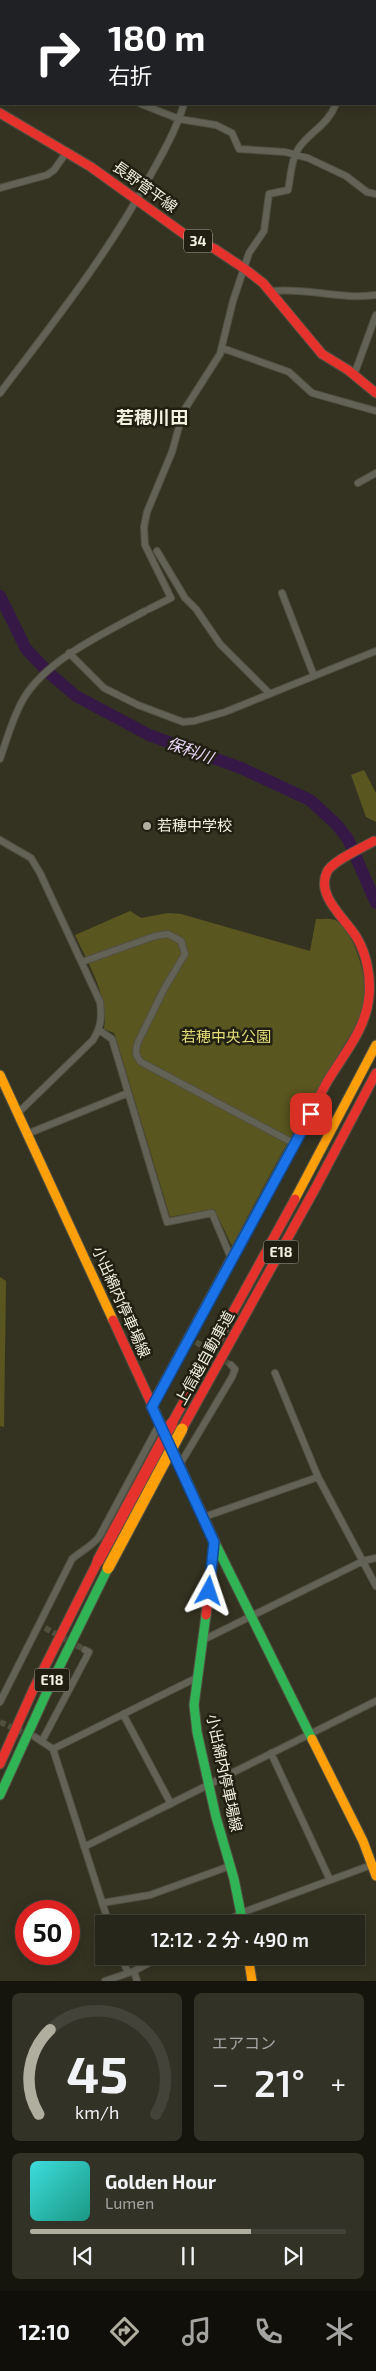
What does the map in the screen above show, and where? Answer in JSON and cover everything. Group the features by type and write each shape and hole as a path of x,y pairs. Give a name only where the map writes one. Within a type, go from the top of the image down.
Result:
{"main road":[{"name":"長野菅平線","path":"0,113 66,154 91,167 138,199 186,236 215,249 245,269 270,292 322,354 354,375 376,393"},
{"path":"152,1407 193,1340 231,1258 327,1083 363,1024 369,999 370,977 358,939 328,898 324,881 327,871 334,864 375,841"},
{"name":"上信越自動車道","path":"0,1764 38,1681 98,1561 305,1181 374,1049"},
{"name":"上信越自動車道","path":"0,1795 50,1686 108,1568 182,1429 292,1233 376,1073"},
{"name":"小出綿内停車場線","path":"0,1075 81,1247 159,1425 204,1517 214,1542 194,1704 197,1732 216,1817 241,1915"},
{"path":"214,1542 375,1868"},
{"path":"249,1965 252,1981"}],"street":[{"path":"144,105 179,119 216,125 232,133 239,149 295,154 308,158 346,176 366,192 376,194"},
{"path":"0,393 75,295 138,199 179,119 184,105"},
{"path":"0,759 24,698 37,682 69,653 171,598 145,545 144,527 147,512 172,452 183,412 191,397 213,368 222,348 233,300 249,253 264,231 269,194 288,190 295,154 301,145 321,127 335,105"},
{"path":"0,188 48,175 66,154"},
{"path":"270,292 305,289 336,294 376,295"},
{"path":"354,375 376,315"},
{"path":"222,348 289,372 312,393 376,411"},
{"path":"358,483 376,474"},
{"path":"157,551 185,598 196,608 220,644 270,694"},
{"path":"282,593 314,676"},
{"path":"69,653 104,688 138,705 183,722 194,722 270,694 376,651"},
{"path":"0,840 31,858 57,905 100,1002 102,1019 99,1030 82,1051 18,1113"},
{"path":"82,962 155,936 168,934 181,941 185,954 164,989 138,1042 135,1051 137,1057 141,1062 295,1144"},
{"path":"99,1030 112,1039 167,1222 212,1213 231,1258"},
{"path":"27,1134 128,1093"},
{"path":"179,1466 232,1377 235,1369 231,1365"},
{"path":"275,1374 318,1477 376,1586"},
{"path":"0,1702 13,1673 42,1627 72,1559 80,1552 87,1550 99,1537 159,1425"},
{"path":"204,1517 318,1477"},
{"path":"201,1641 363,1561 376,1558"},
{"path":"42,1741 89,1652 86,1650"},
{"path":"53,1749 196,1678"},
{"path":"84,1847 376,1701"},
{"path":"123,1714 171,1804"},
{"path":"35,1737 53,1749 106,1915"},
{"path":"271,1753 330,1880"},
{"path":"102,1903 150,1895 230,1866"},
{"path":"249,1915 330,1880 375,1868"},
{"path":"127,1965 137,1981"},
{"path":"105,1981 145,1965"}],"green space":[{"path":"364,770 376,793 376,822 366,817 351,775"},
{"name":"若穂中央公園","path":"130,911 141,918 168,913 181,914 310,951 316,919 333,919 342,925 354,944 362,968 365,999 359,1018 290,1137 232,1246 214,1209 170,1217 114,1033 104,1029 105,1017 100,992 75,935"},
{"path":"0,1277 6,1281 4,1427 0,1426"}],"waterway":[{"name":"保科川","path":"0,596 26,649 49,673 76,696 149,735 241,768 310,800 337,825 348,839 376,903"}],"tunnel":[{"path":"196,1342 231,1365"},
{"path":"45,1628 85,1650"},
{"path":"0,1722 29,1735"}],"traffic: fast":[{"path":"151,1407 296,1139"},
{"path":"215,1543 312,1739"},
{"path":"0,1795 46,1694 108,1568"},
{"path":"206,1615 194,1705 197,1732 241,1915"}],"traffic: slow":[{"path":"295,1199 376,1045"},
{"path":"0,1075 113,1320"},
{"path":"108,1568 182,1429"},
{"path":"312,1739 363,1841 376,1876"},
{"path":"249,1965 252,1981"}],"traffic: jam":[{"path":"0,113 91,167 187,236 215,249 245,269 263,283 322,354 348,370 376,393"},
{"path":"296,1139 327,1082 359,1031 369,997 369,974 366,959 357,938 329,899 324,881 330,868 348,855 374,841"},
{"path":"182,1429 316,1187 376,1073"},
{"path":"172,1423 295,1199"},
{"path":"113,1320 215,1542 206,1615"},
{"path":"98,1561 172,1423"},
{"path":"0,1764 33,1690 98,1561"}],"place":[{"name":"若穂中学校","path":"147,826"}],"district":[{"name":"若穂川田","path":"152,418"}],"route":[{"path":"209,1591 214,1542 152,1407 231,1258 311,1114"}]}
